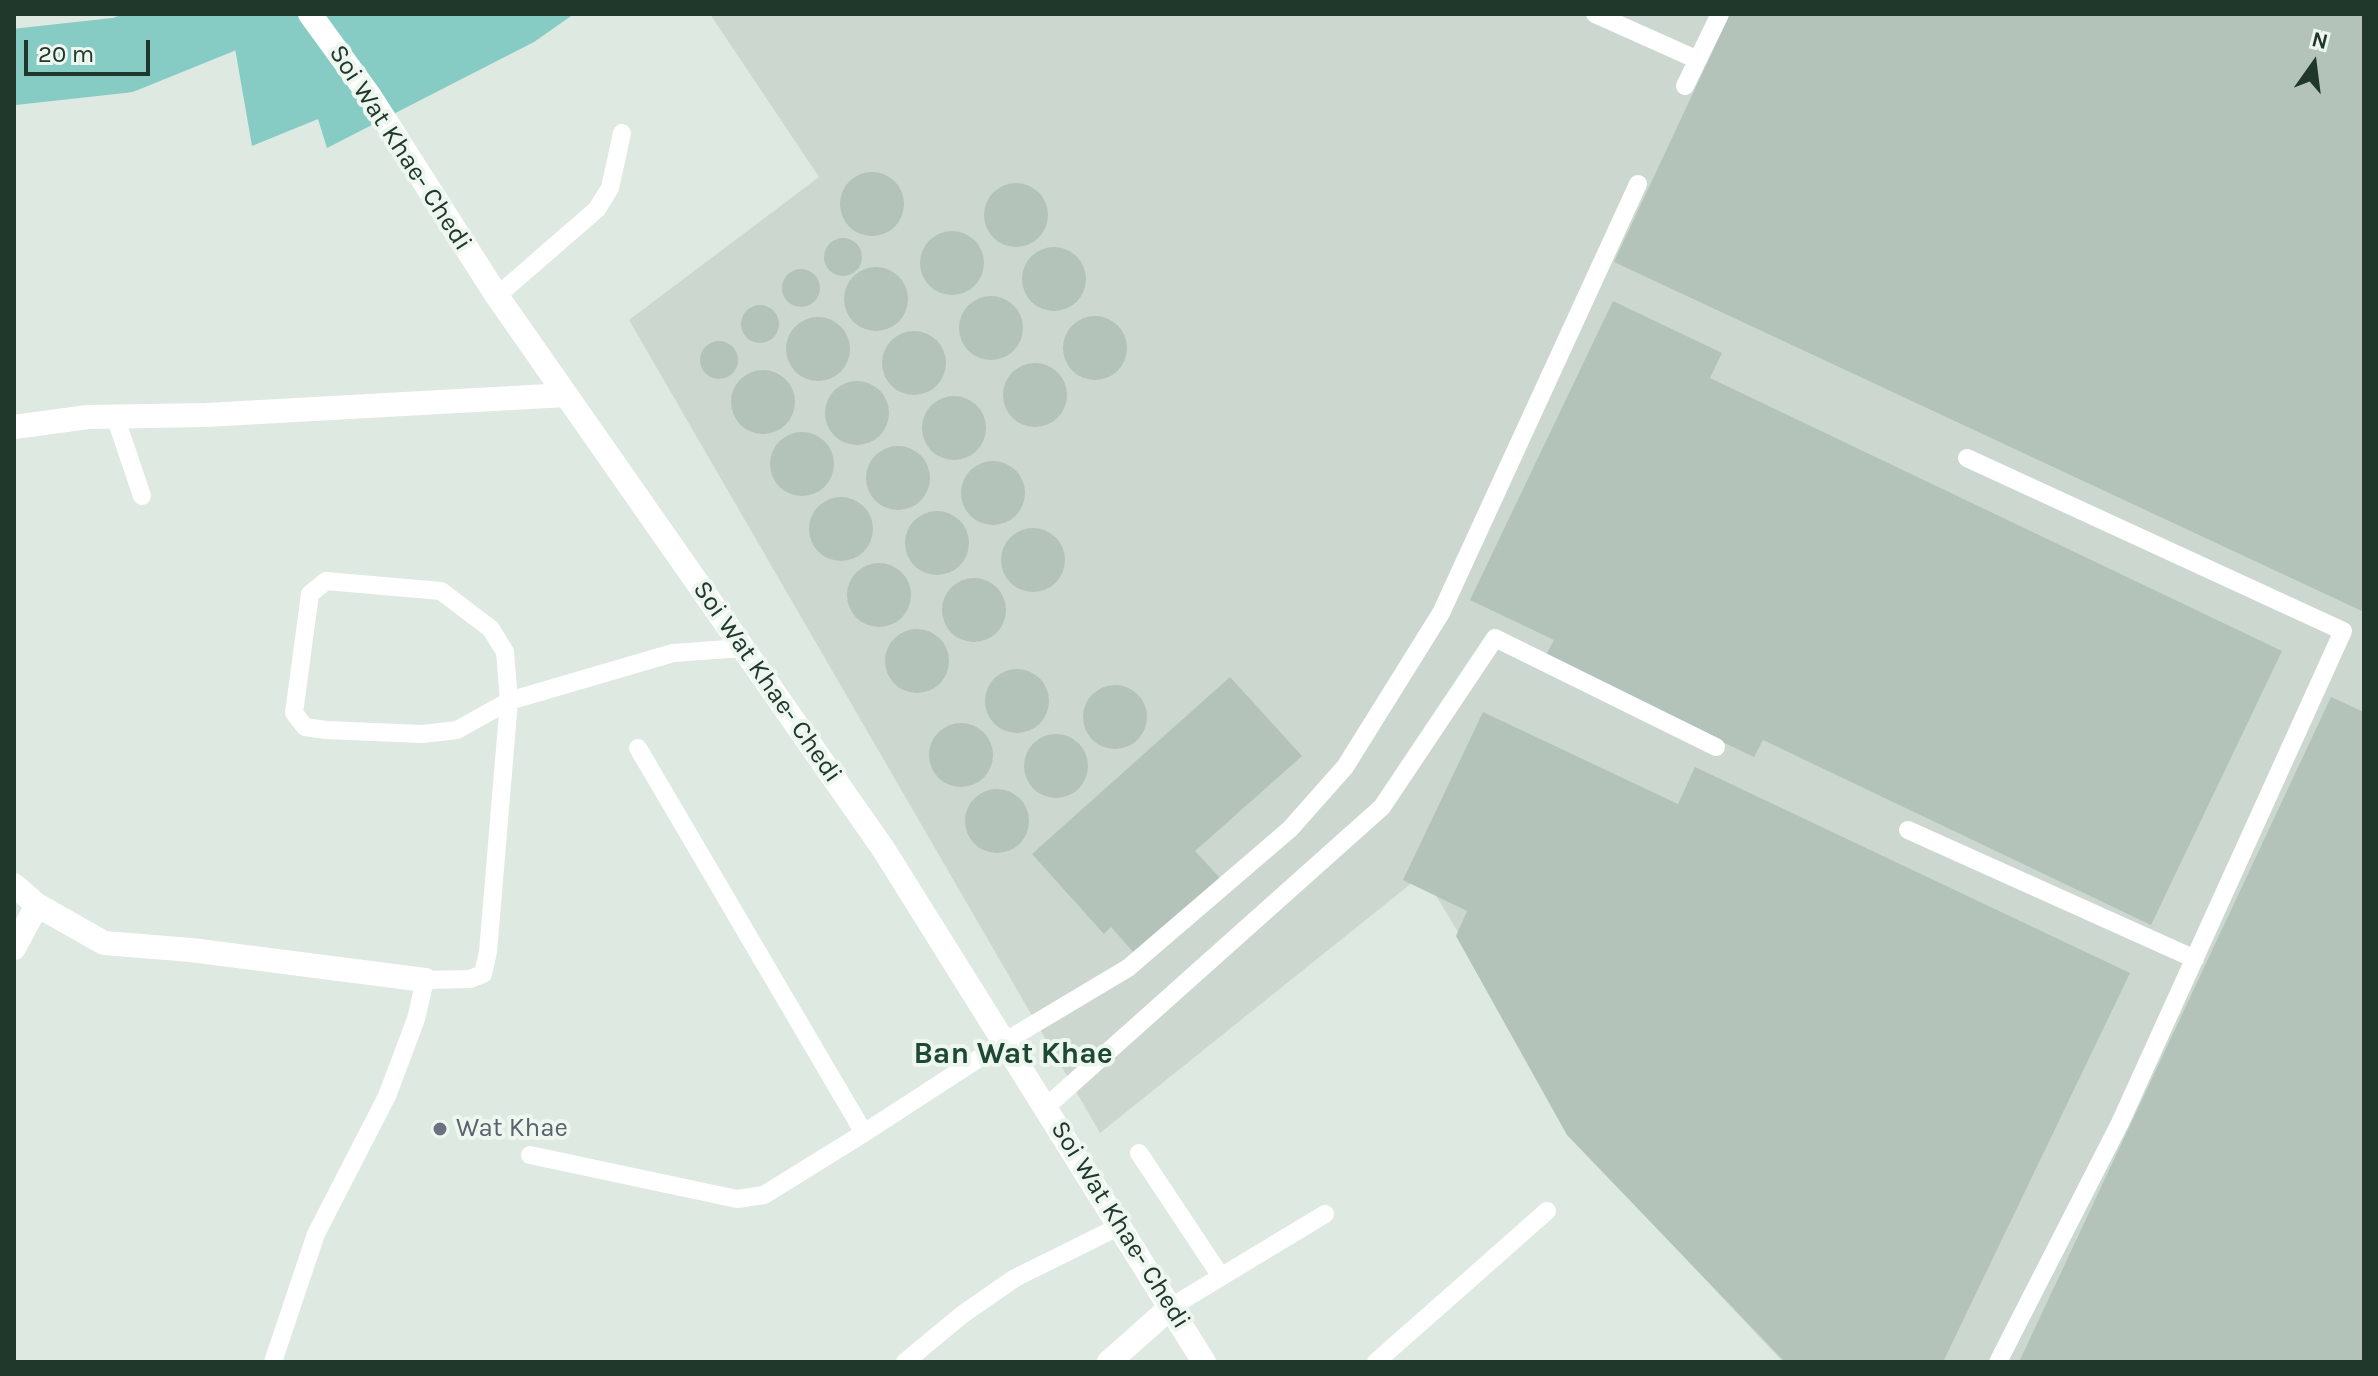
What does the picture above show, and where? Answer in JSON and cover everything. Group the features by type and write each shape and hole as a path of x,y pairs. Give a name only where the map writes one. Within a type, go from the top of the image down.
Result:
{"street":[{"name":"Soi Wat Khae- Chedi","path":"310,14 369,95 491,287 884,850 1204,1362"},
{"path":"14,427 115,416 206,415 566,395"},
{"path":"14,885 37,905 104,943 191,950 425,980"},
{"path":"14,948 37,905"},
{"path":"1109,1362 1171,1307"}],"lane":[{"path":"1595,14 1698,60"},
{"path":"1685,86 1720,14"},
{"path":"491,287 597,209 610,188 622,133"},
{"path":"530,1155 737,1199 764,1195 1004,1042 1128,968 1290,829 1345,767 1441,613 1638,184"},
{"path":"115,416 142,496"},
{"path":"1967,458 2343,631 2120,1123 1998,1362"},
{"path":"273,1362 316,1234 387,1096 416,1019 425,980 470,979 483,974 488,952 509,701 505,652 491,629 441,591 326,581 310,594 294,713 305,727 422,734 457,730 509,701 673,653 743,648"},
{"path":"1046,1107 1382,807 1495,638 1716,747"},
{"path":"638,748 864,1133"},
{"path":"1908,830 2195,959"},
{"path":"1139,1153 1220,1275"},
{"path":"1376,1362 1547,1211"},
{"path":"1171,1307 1325,1214"},
{"path":"905,1362 963,1314 1015,1278 1118,1227"}],"shaded area":[{"path":"710,14 2364,14 2364,1362 1783,1362 1601,1169 1423,874 1100,1133 629,320 819,177"}],"water":[{"path":"229,14 574,14 534,42 327,148 318,119 252,146"}],"building":[{"path":"1730,14 2364,14 2364,612 1614,262"},
{"path":"866,172 878,172 895,181 902,192 902,216 895,227 878,236 866,236 854,231 845,222 840,210 840,198 845,186 854,177"},
{"path":"1010,183 1022,183 1039,192 1046,203 1046,227 1039,238 1022,247 1010,247 998,242 989,233 984,221 984,209 989,197 998,188"},
{"path":"946,231 958,231 975,240 982,251 982,275 975,286 958,295 946,295 934,290 925,281 920,269 920,257 925,245 934,236"},
{"path":"843,238 857,243 862,257 857,271 843,276 829,271 824,257 829,243"},
{"path":"1048,247 1060,247 1077,256 1084,267 1084,291 1077,302 1060,311 1048,311 1036,306 1027,297 1022,285 1022,273 1027,261 1036,252"},
{"path":"876,267 899,276 908,299 899,322 876,331 853,322 844,299 853,276"},
{"path":"801,269 815,274 820,288 815,302 801,307 787,302 782,288 787,274"},
{"path":"985,296 997,296 1014,305 1021,316 1021,340 1014,351 997,360 985,360 973,355 964,346 959,334 959,322 964,310 973,301"},
{"path":"1613,301 1722,353 1710,378 2282,651 2151,925 1763,740 1754,757 1545,657 1554,640 1470,600"},
{"path":"760,305 774,310 779,324 774,338 760,343 746,338 741,324 746,310"},
{"path":"1089,316 1101,316 1118,325 1125,336 1125,360 1118,371 1101,380 1089,380 1077,375 1068,366 1063,354 1063,342 1068,330 1077,321"},
{"path":"818,317 841,326 850,349 841,372 818,381 795,372 786,349 795,326"},
{"path":"908,331 920,331 937,340 944,351 944,375 937,386 920,395 908,395 896,390 887,381 882,369 882,357 887,345 896,336"},
{"path":"719,341 733,346 738,360 733,374 719,379 705,374 700,360 705,346"},
{"path":"1029,363 1041,363 1058,372 1065,383 1065,407 1058,418 1041,427 1029,427 1017,422 1008,413 1003,401 1003,389 1008,377 1017,368"},
{"path":"763,370 786,379 795,402 786,425 763,434 740,425 731,402 740,379"},
{"path":"851,381 863,381 880,390 887,401 887,425 880,436 863,445 851,445 839,440 830,431 825,419 825,407 830,395 839,386"},
{"path":"948,396 960,396 977,405 984,416 984,440 977,451 960,460 948,460 936,455 927,446 922,434 922,422 927,410 936,401"},
{"path":"796,432 808,432 825,441 832,452 832,476 825,487 808,496 796,496 784,491 775,482 770,470 770,458 775,446 784,437"},
{"path":"892,446 904,446 921,455 928,466 928,490 921,501 904,510 892,510 880,505 871,496 866,484 866,472 871,460 880,451"},
{"path":"987,461 999,461 1016,470 1023,481 1023,505 1016,516 999,525 987,525 975,520 966,511 961,499 961,487 966,475 975,466"},
{"path":"835,497 847,497 864,506 871,517 871,541 864,552 847,561 835,561 823,556 814,547 809,535 809,523 814,511 823,502"},
{"path":"931,511 943,511 960,520 967,531 967,555 960,566 943,575 931,575 919,570 910,561 905,549 905,537 910,525 919,516"},
{"path":"1027,528 1039,528 1056,537 1063,548 1063,572 1056,583 1039,592 1027,592 1015,587 1006,578 1001,566 1001,554 1006,542 1015,533"},
{"path":"873,563 885,563 902,572 909,583 909,607 902,618 885,627 873,627 861,622 852,613 847,601 847,589 852,577 861,568"},
{"path":"968,578 980,578 997,587 1004,598 1004,622 997,633 980,642 968,642 956,637 947,628 942,616 942,604 947,592 956,583"},
{"path":"911,629 923,629 940,638 947,649 947,673 940,684 923,693 911,693 899,688 890,679 885,667 885,655 890,643 899,634"},
{"path":"1011,669 1023,669 1040,678 1047,689 1047,713 1040,724 1023,733 1011,733 999,728 990,719 985,707 985,695 990,683 999,674"},
{"path":"1230,677 1302,756 1195,851 1220,878 1135,954 1111,927 1104,934 1032,854"},
{"path":"1109,685 1121,685 1138,694 1145,705 1145,729 1138,740 1121,749 1109,749 1097,744 1088,735 1083,723 1083,711 1088,699 1097,690"},
{"path":"2331,697 2364,712 2364,1362 2019,1362"},
{"path":"1483,712 1678,804 1695,767 2130,973 1943,1362 1785,1362 1567,1135 1456,936 1467,911 1403,880"},
{"path":"955,723 967,723 984,732 991,743 991,767 984,778 967,787 955,787 943,782 934,773 929,761 929,749 934,737 943,728"},
{"path":"1050,734 1062,734 1079,743 1086,754 1086,778 1079,789 1062,798 1050,798 1038,793 1029,784 1024,772 1024,760 1029,748 1038,739"},
{"path":"991,789 1003,789 1020,798 1027,809 1027,833 1020,844 1003,853 991,853 979,848 970,839 965,827 965,815 970,803 979,794"}],"waterway":[{"path":"14,67 123,55 224,14"}],"place":[{"name":"Wat Khae","path":"440,1129"}],"district":[{"name":"Ban Wat Khae","path":"1013,1054"}]}
